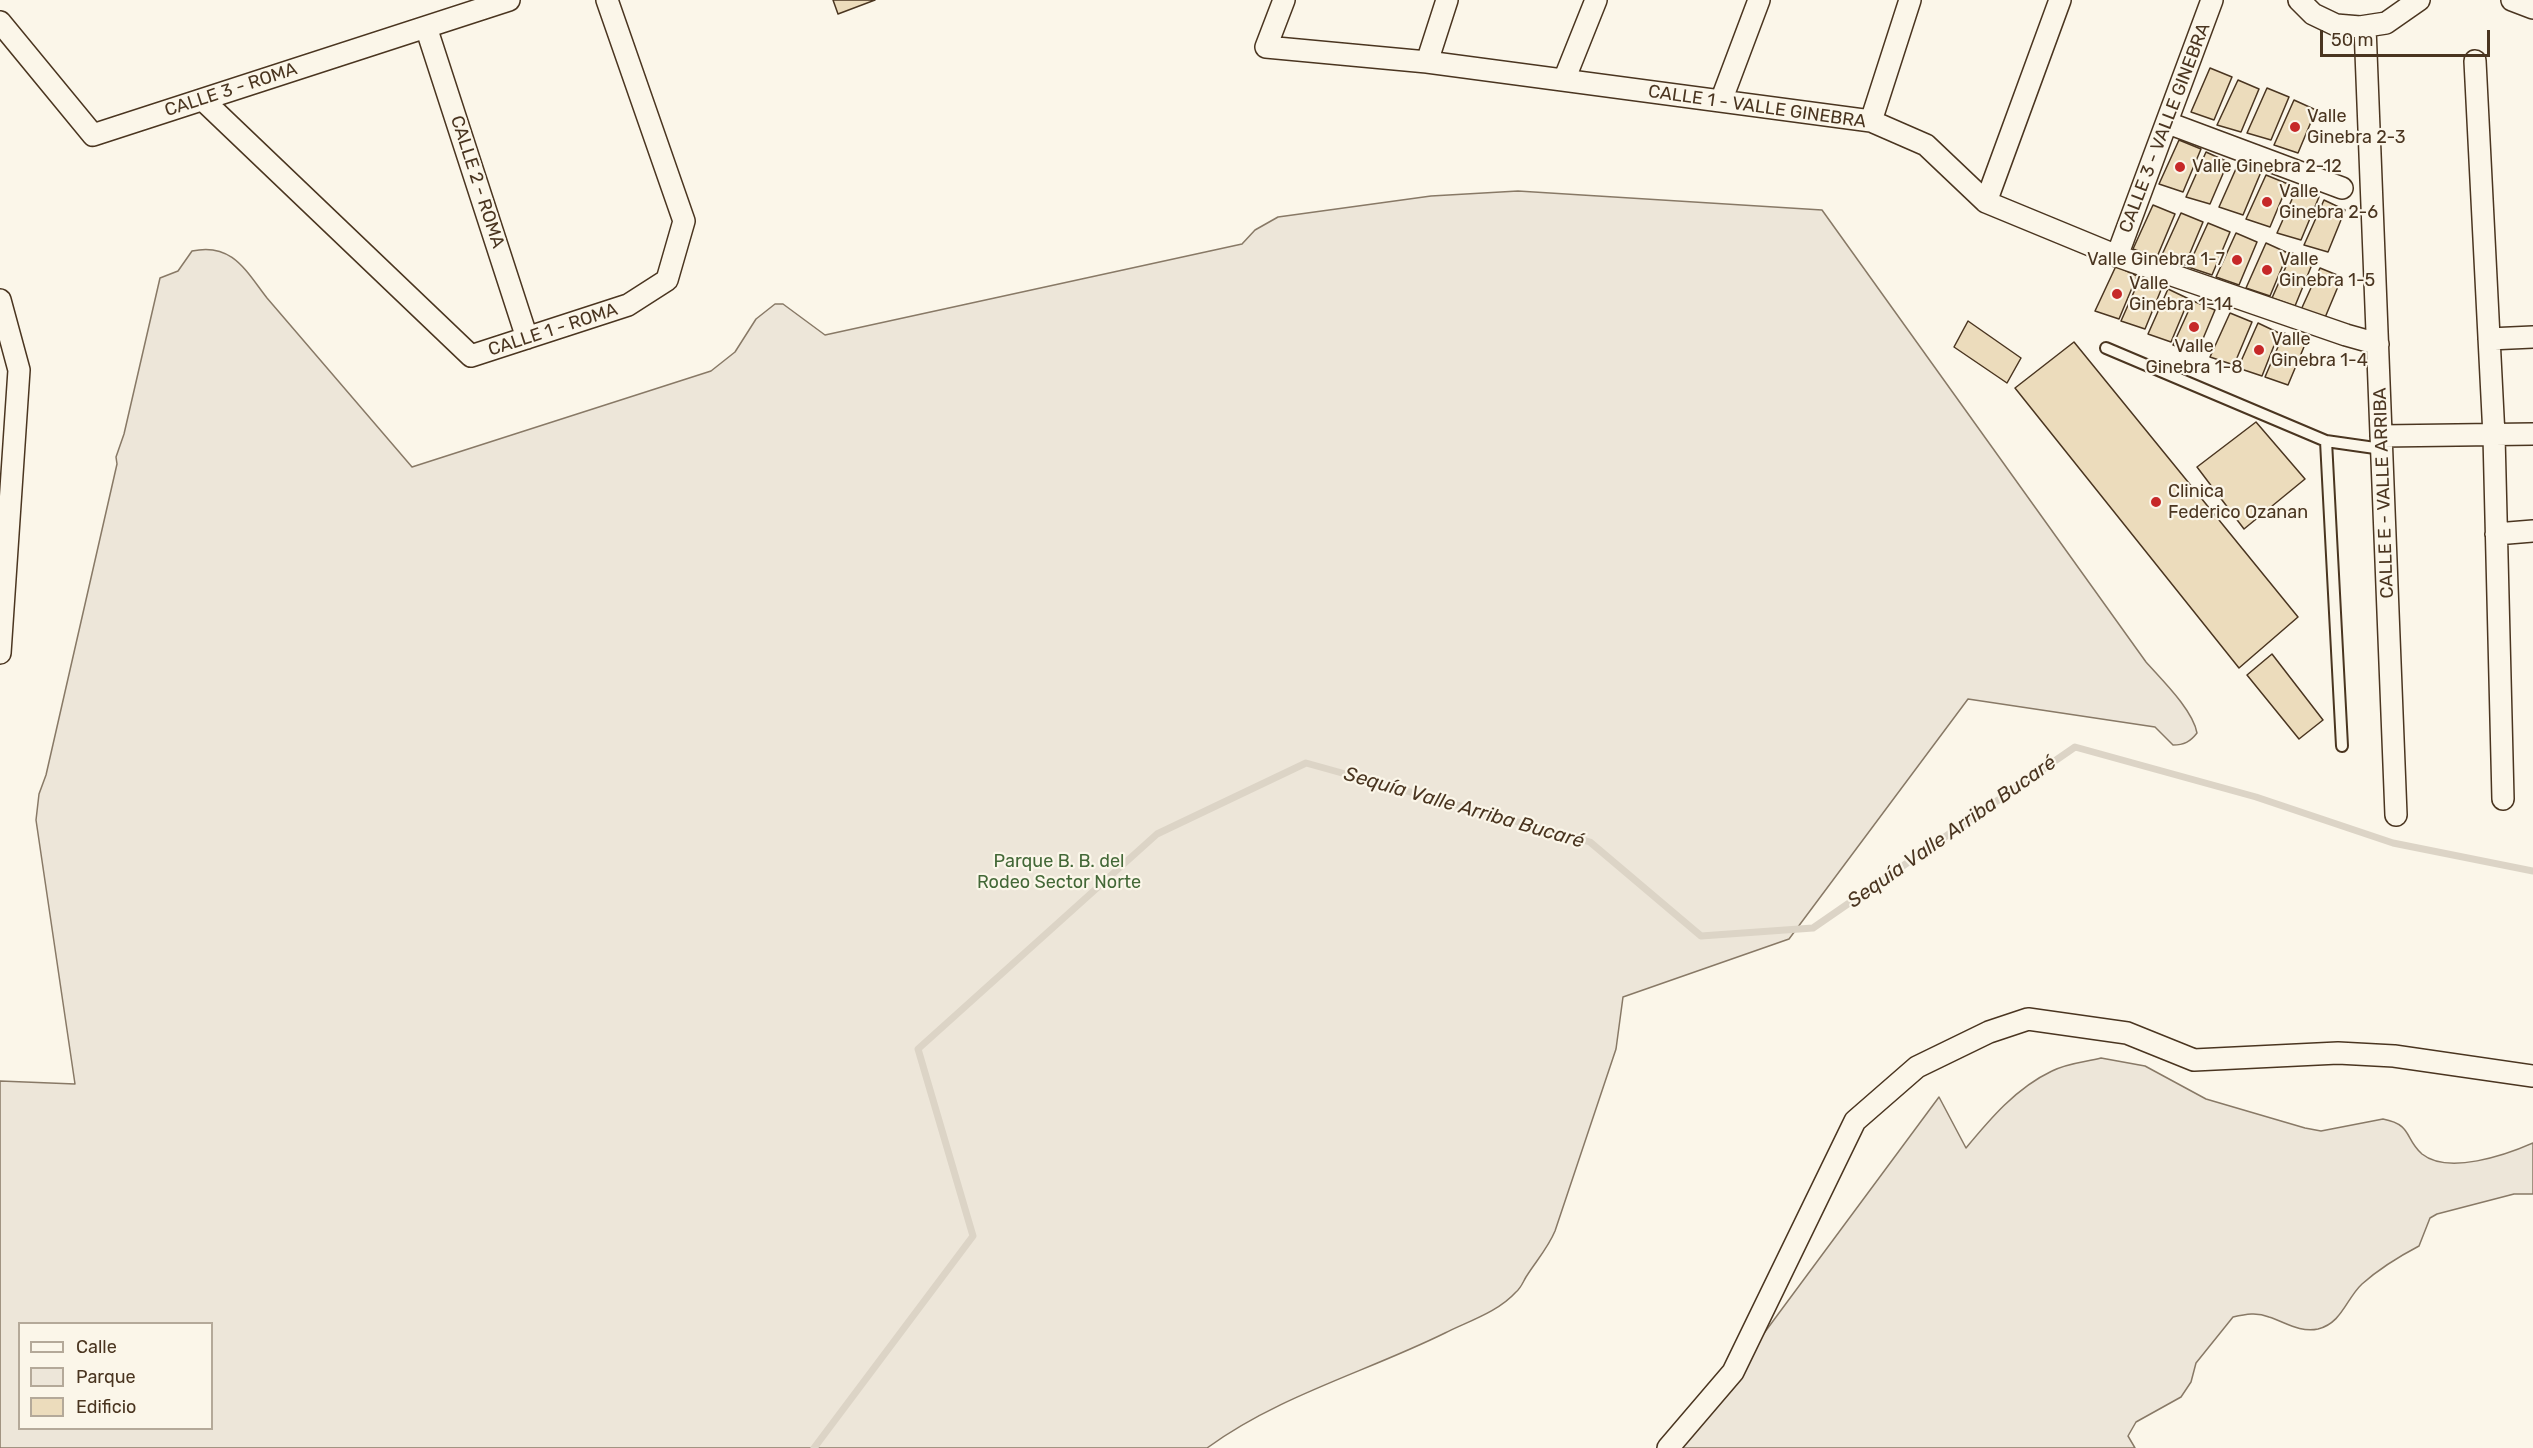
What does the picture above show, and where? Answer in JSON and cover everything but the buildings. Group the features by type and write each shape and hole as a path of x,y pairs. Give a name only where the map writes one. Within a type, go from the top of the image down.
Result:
{"street":[{"name":"CALLE 3 - ROMA","path":"0,22 93,135 509,0"},
{"name":"CALLE 1 - ROMA","path":"203,100 471,356 628,305 667,280 684,221 607,0"},
{"name":"CALLE 1 - VALLE GINEBRA","path":"1284,0 1266,47 1427,62 1871,121 1926,145 1986,202 2116,256 2378,344"},
{"path":"1427,62 1447,0"},
{"path":"1564,80 1596,0"},
{"path":"1721,101 1759,0"},
{"path":"1871,121 1910,0"},
{"path":"1986,202 2060,0"},
{"name":"CALLE 3 - VALLE GINEBRA","path":"2116,256 2168,123 2212,0"},
{"path":"2299,0 2313,14 2336,25 2365,27 2386,23 2419,0"},
{"path":"2512,0 2533,9"},
{"name":"CALLE 2 - ROMA","path":"426,27 527,338"},
{"name":"CALLE E - VALLE ARRIBA","path":"2365,27 2396,815"},
{"path":"2475,61 2494,436 2503,799"},
{"path":"2168,123 2342,188"},
{"path":"0,300 19,370 0,653"},
{"path":"2489,339 2533,337"},
{"path":"2382,442 2533,434"},
{"path":"2496,534 2533,531"},
{"path":"1668,1448 1733,1372 1855,1121 1917,1067 1989,1032 2028,1019 2127,1033 2194,1060 2338,1053 2394,1056 2533,1076"}],"lane":[{"path":"2106,348 2326,441 2382,442"},
{"path":"2326,441 2342,746"}],"green space":[{"name":"Parque B. B. del Rodeo Sector Norte","path":"1518,191 1822,210 2146,662 2183,705 2197,733 2186,742 2173,745 2155,727 1968,699 1789,939 1623,997 1616,1049 1555,1231 1521,1287 1509,1299 1483,1316 1293,1399 1234,1430 1207,1448 0,1448 0,1081 75,1084 36,820 39,794 46,775 117,464 116,457 124,434 160,278 178,271 192,251 206,249 218,251 237,261 412,467 711,371 735,352 756,319 775,304 783,304 825,335 1242,244 1255,230 1278,217 1431,196"},
{"path":"2101,1058 2145,1066 2206,1099 2305,1128 2321,1131 2383,1119 2393,1122 2404,1128 2422,1154 2433,1160 2447,1163 2477,1161 2508,1153 2533,1143 2533,1194 2514,1194 2437,1214 2430,1218 2419,1246 2389,1263 2362,1284 2333,1322 2326,1326 2305,1330 2260,1314 2233,1317 2196,1363 2191,1382 2181,1397 2136,1422 2128,1436 2135,1448 1679,1448 1939,1097 1966,1148 1994,1115 2015,1095 2039,1078 2070,1064"}],"waterway":[{"name":"Sequía Valle Arriba Bucaré","path":"814,1448 973,1236 918,1049 1157,834 1306,763 1590,842 1701,936 1813,928 2075,747 2256,797 2393,843 2533,871"}],"place":[{"name":"Valle Ginebra 2-3","path":"2295,127"},
{"name":"Valle Ginebra 2-12","path":"2180,167"},
{"name":"Valle Ginebra 2-6","path":"2267,202"},
{"name":"Valle Ginebra 1-7","path":"2237,260"},
{"name":"Valle Ginebra 1-5","path":"2267,270"},
{"name":"Valle Ginebra 1-14","path":"2117,294"},
{"name":"Valle Ginebra 1-8","path":"2194,327"},
{"name":"Valle Ginebra 1-4","path":"2259,350"},
{"name":"Clinica Federico Ozanan","path":"2156,502"}]}
